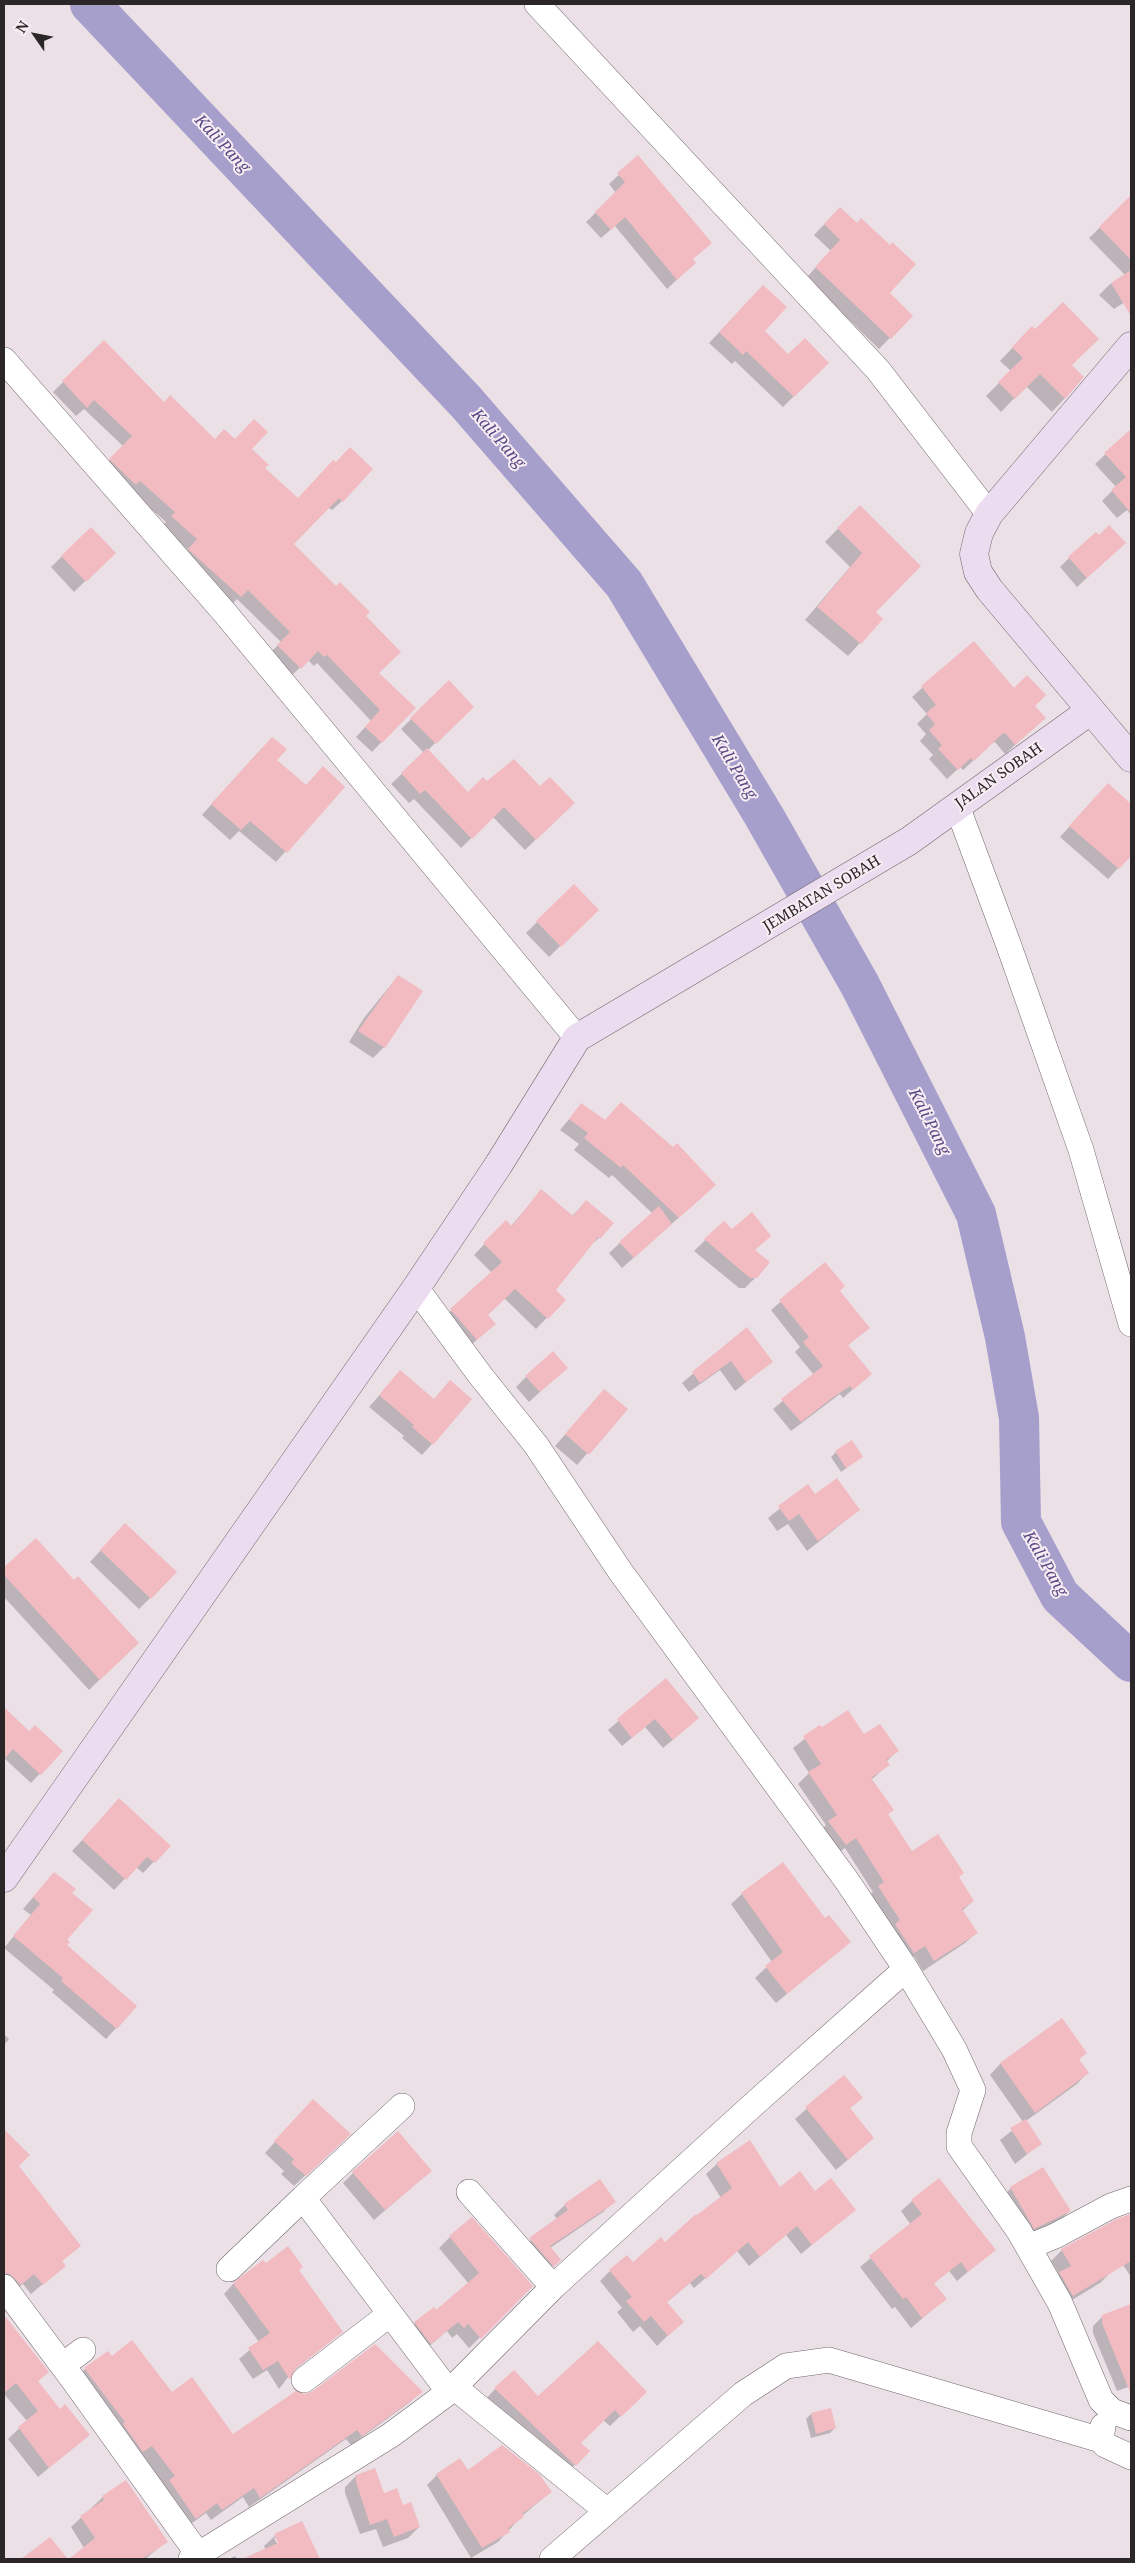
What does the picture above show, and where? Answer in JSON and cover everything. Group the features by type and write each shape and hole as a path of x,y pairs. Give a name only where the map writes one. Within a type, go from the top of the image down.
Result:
{"street":[{"path":"538,4 878,370 989,514"},
{"path":"1131,346 989,514 976,545 975,563 978,572 989,589 1090,712 1131,758"},
{"path":"4,360 225,613 577,1038 499,1164 416,1288 4,1878"},
{"name":"JALAN SOBAH","path":"909,841 1090,712"},
{"path":"957,806 1081,1150 1131,1324"},
{"name":"JEMBATAN SOBAH","path":"577,1038 909,841"},
{"path":"416,1288 480,1375 536,1445 620,1571 847,1880 906,1969 954,2049 973,2090 959,2133 959,2146 1028,2247 1060,2303 1093,2385 1101,2400 1121,2414 1102,2428 1101,2440"},
{"path":"4,2287 63,2365 195,2557 391,2435 452,2389 553,2287 906,1969"},
{"path":"229,2269 402,2106"},
{"path":"469,2192 553,2287"},
{"path":"303,2198 390,2314 452,2389 607,2511"},
{"path":"1028,2247 1055,2236 1111,2206 1131,2200"},
{"path":"304,2380 390,2314"},
{"path":"63,2365 83,2350"},
{"path":"552,2559 743,2394 786,2366 829,2360 1101,2440 1105,2445 1131,2457"}],"building":[{"path":"638,155 712,243 693,259 696,263 677,280 625,217 611,230 595,212 625,182 617,173"},
{"path":"1131,195 1131,260 1099,227"},
{"path":"840,207 857,223 861,218 890,245 892,242 916,264 890,293 913,316 891,339 815,267 840,240 824,224"},
{"path":"1131,270 1131,316 1111,283"},
{"path":"763,285 787,307 765,331 788,354 805,338 829,363 794,397 746,351 743,355 719,332"},
{"path":"1063,302 1099,339 1072,365 1084,377 1065,399 1040,374 1015,399 998,382 1023,358 1012,347 1032,326 1035,329"},
{"path":"104,340 164,402 170,395 215,439 224,429 235,439 254,419 268,432 252,449 269,465 265,468 298,498 333,460 336,462 350,447 373,469 343,502 339,498 294,544 336,586 340,582 370,612 366,616 401,652 379,673 416,708 382,743 365,727 380,710 327,655 324,657 318,651 301,669 277,645 290,632 248,590 241,597 191,552 188,549 197,539 171,516 175,512 140,481 136,485 109,459 132,436 94,400 87,408 62,381"},
{"path":"1131,429 1131,513 1111,490 1126,477 1104,453"},
{"path":"860,505 921,566 876,612 883,619 861,644 817,607 862,553 837,528"},
{"path":"1109,525 1126,543 1087,578 1068,557 1096,532 1099,535"},
{"path":"91,527 116,553 86,582 61,556"},
{"path":"974,641 1014,688 1027,675 1046,695 1035,706 1046,718 1015,745 1005,733 1002,734 974,761 971,758 958,770 938,749 942,745 929,730 935,724 926,713 936,705 921,686"},
{"path":"449,680 474,707 436,744 410,718"},
{"path":"272,737 287,749 277,760 306,785 323,766 345,787 287,853 250,821 241,830 211,804"},
{"path":"427,748 468,792 483,777 487,781 514,759 540,786 550,777 575,803 536,840 504,807 472,839 425,790 420,794 401,773"},
{"path":"1108,783 1131,804 1131,856 1119,869 1069,826"},
{"path":"574,884 599,910 561,947 536,921"},
{"path":"398,975 423,991 385,1048 358,1031"},
{"path":"621,1102 673,1147 677,1143 716,1185 679,1218 623,1165 621,1168 584,1138 588,1133 569,1119 581,1103 605,1120"},
{"path":"541,1189 573,1216 586,1200 614,1223 600,1239 598,1237 556,1290 566,1300 548,1319 515,1289 488,1315 496,1324 477,1340 450,1309 502,1262 483,1243 506,1220 512,1226"},
{"path":"659,1206 672,1224 634,1258 619,1242"},
{"path":"752,1212 771,1236 755,1250 770,1262 757,1278 750,1278 704,1239 724,1221 732,1229"},
{"path":"825,1262 845,1286 840,1291 870,1328 848,1345 872,1374 853,1390 850,1386 801,1422 781,1399 823,1366 803,1342 809,1337 779,1300"},
{"path":"747,1327 773,1362 746,1382 731,1361 700,1383 692,1372"},
{"path":"553,1351 568,1368 540,1392 525,1376"},
{"path":"400,1370 434,1399 450,1380 472,1399 433,1445 412,1427 414,1425 379,1395"},
{"path":"604,1389 628,1409 589,1455 565,1434"},
{"path":"852,1440 863,1457 846,1468 835,1451"},
{"path":"837,1478 860,1510 818,1541 799,1514 789,1521 778,1506 808,1484 815,1494"},
{"path":"125,1523 177,1572 151,1599 100,1550"},
{"path":"36,1538 74,1580 78,1576 139,1643 100,1680 4,1575 4,1567"},
{"path":"666,1678 699,1718 673,1740 655,1719 632,1738 617,1719"},
{"path":"4,1707 29,1731 35,1725 63,1751 41,1775 13,1749 4,1759"},
{"path":"848,1710 864,1734 880,1724 899,1751 886,1760 890,1765 871,1778 894,1810 888,1814 912,1851 938,1834 964,1873 959,1877 974,1901 962,1909 978,1933 934,1961 925,1946 914,1953 895,1924 900,1920 878,1886 884,1882 856,1838 846,1845 828,1821 837,1815 808,1772 821,1764 803,1736 820,1725 822,1727"},
{"path":"119,1798 171,1846 155,1863 147,1857 126,1880 82,1840"},
{"path":"783,1862 825,1918 829,1915 851,1942 787,1994 765,1966 783,1952 741,1893"},
{"path":"54,1872 76,1889 72,1893 93,1910 67,1940 70,1942 67,1945 137,2006 117,2029 61,1981 63,1978 13,1936 40,1904 33,1897"},
{"path":"1062,2018 1087,2053 1079,2059 1089,2073 1035,2113 1000,2063"},
{"path":"844,2075 863,2098 850,2108 874,2138 848,2160 805,2107"},
{"path":"313,2099 351,2134 306,2176 291,2163 294,2159 274,2141"},
{"path":"1026,2119 1042,2144 1027,2154 1010,2128"},
{"path":"4,2129 30,2155 19,2166 81,2246 62,2261 66,2266 43,2285 34,2274 21,2285 10,2274 4,2273"},
{"path":"398,2131 432,2171 385,2210 352,2172"},
{"path":"750,2140 780,2187 800,2171 815,2191 831,2178 856,2210 812,2245 797,2226 760,2257 748,2242 706,2279 701,2274 667,2302 684,2322 668,2336 651,2316 644,2322 626,2301 632,2297 609,2270 627,2255 633,2262 661,2237 665,2242 696,2214 732,2188 716,2163"},
{"path":"1043,2167 1071,2211 1034,2229 1010,2187"},
{"path":"939,2178 996,2250 968,2272 961,2262 934,2283 947,2299 922,2318 906,2297 903,2299 869,2256 922,2214 911,2200"},
{"path":"600,2179 616,2202 550,2246 561,2260 554,2267 529,2238 568,2210 564,2204"},
{"path":"1131,2214 1131,2261 1073,2296 1059,2272 1071,2266 1061,2249 1117,2219"},
{"path":"472,2217 533,2286 481,2339 468,2324 464,2328 458,2322 431,2344 414,2322 434,2307 436,2310 479,2273 449,2236"},
{"path":"288,2246 303,2267 299,2270 343,2332 295,2369 290,2380 278,2361 263,2370 248,2348 270,2333 233,2283 263,2260 266,2263"},
{"path":"1131,2304 1130,2392 1102,2323 1102,2315"},
{"path":"4,2315 49,2372 38,2381 60,2409 65,2404 90,2435 49,2468 18,2427 38,2411 16,2383 4,2393"},
{"path":"132,2340 172,2392 192,2377 233,2434 296,2391 305,2394 313,2391 375,2344 423,2392 362,2436 357,2430 260,2498 254,2488 222,2510 217,2503 196,2519 169,2480 175,2476 152,2446 143,2452 123,2424 125,2422 84,2368 108,2351 112,2356"},
{"path":"598,2341 647,2392 621,2417 615,2410 581,2443 590,2451 576,2466 494,2388 514,2370 538,2396"},
{"path":"831,2408 836,2428 816,2434 811,2413"},
{"path":"502,2445 539,2474 552,2492 522,2514 524,2517 508,2528 510,2532 482,2548 436,2474 460,2458 468,2470"},
{"path":"375,2468 384,2493 397,2488 403,2505 411,2502 420,2527 394,2537 387,2519 370,2525 356,2482 356,2475"},
{"path":"126,2480 168,2542 142,2559 69,2559 95,2538 80,2516 104,2500 102,2496"},
{"path":"302,2521 320,2559 242,2559 278,2543 274,2534"},
{"path":"50,2537 68,2559 21,2559"}],"waterway":[{"name":"Kali Pang","path":"90,4 466,402 624,584 764,816 860,985 976,1214 1005,1337 1019,1418 1021,1522 1060,1596 1131,1662"}]}
